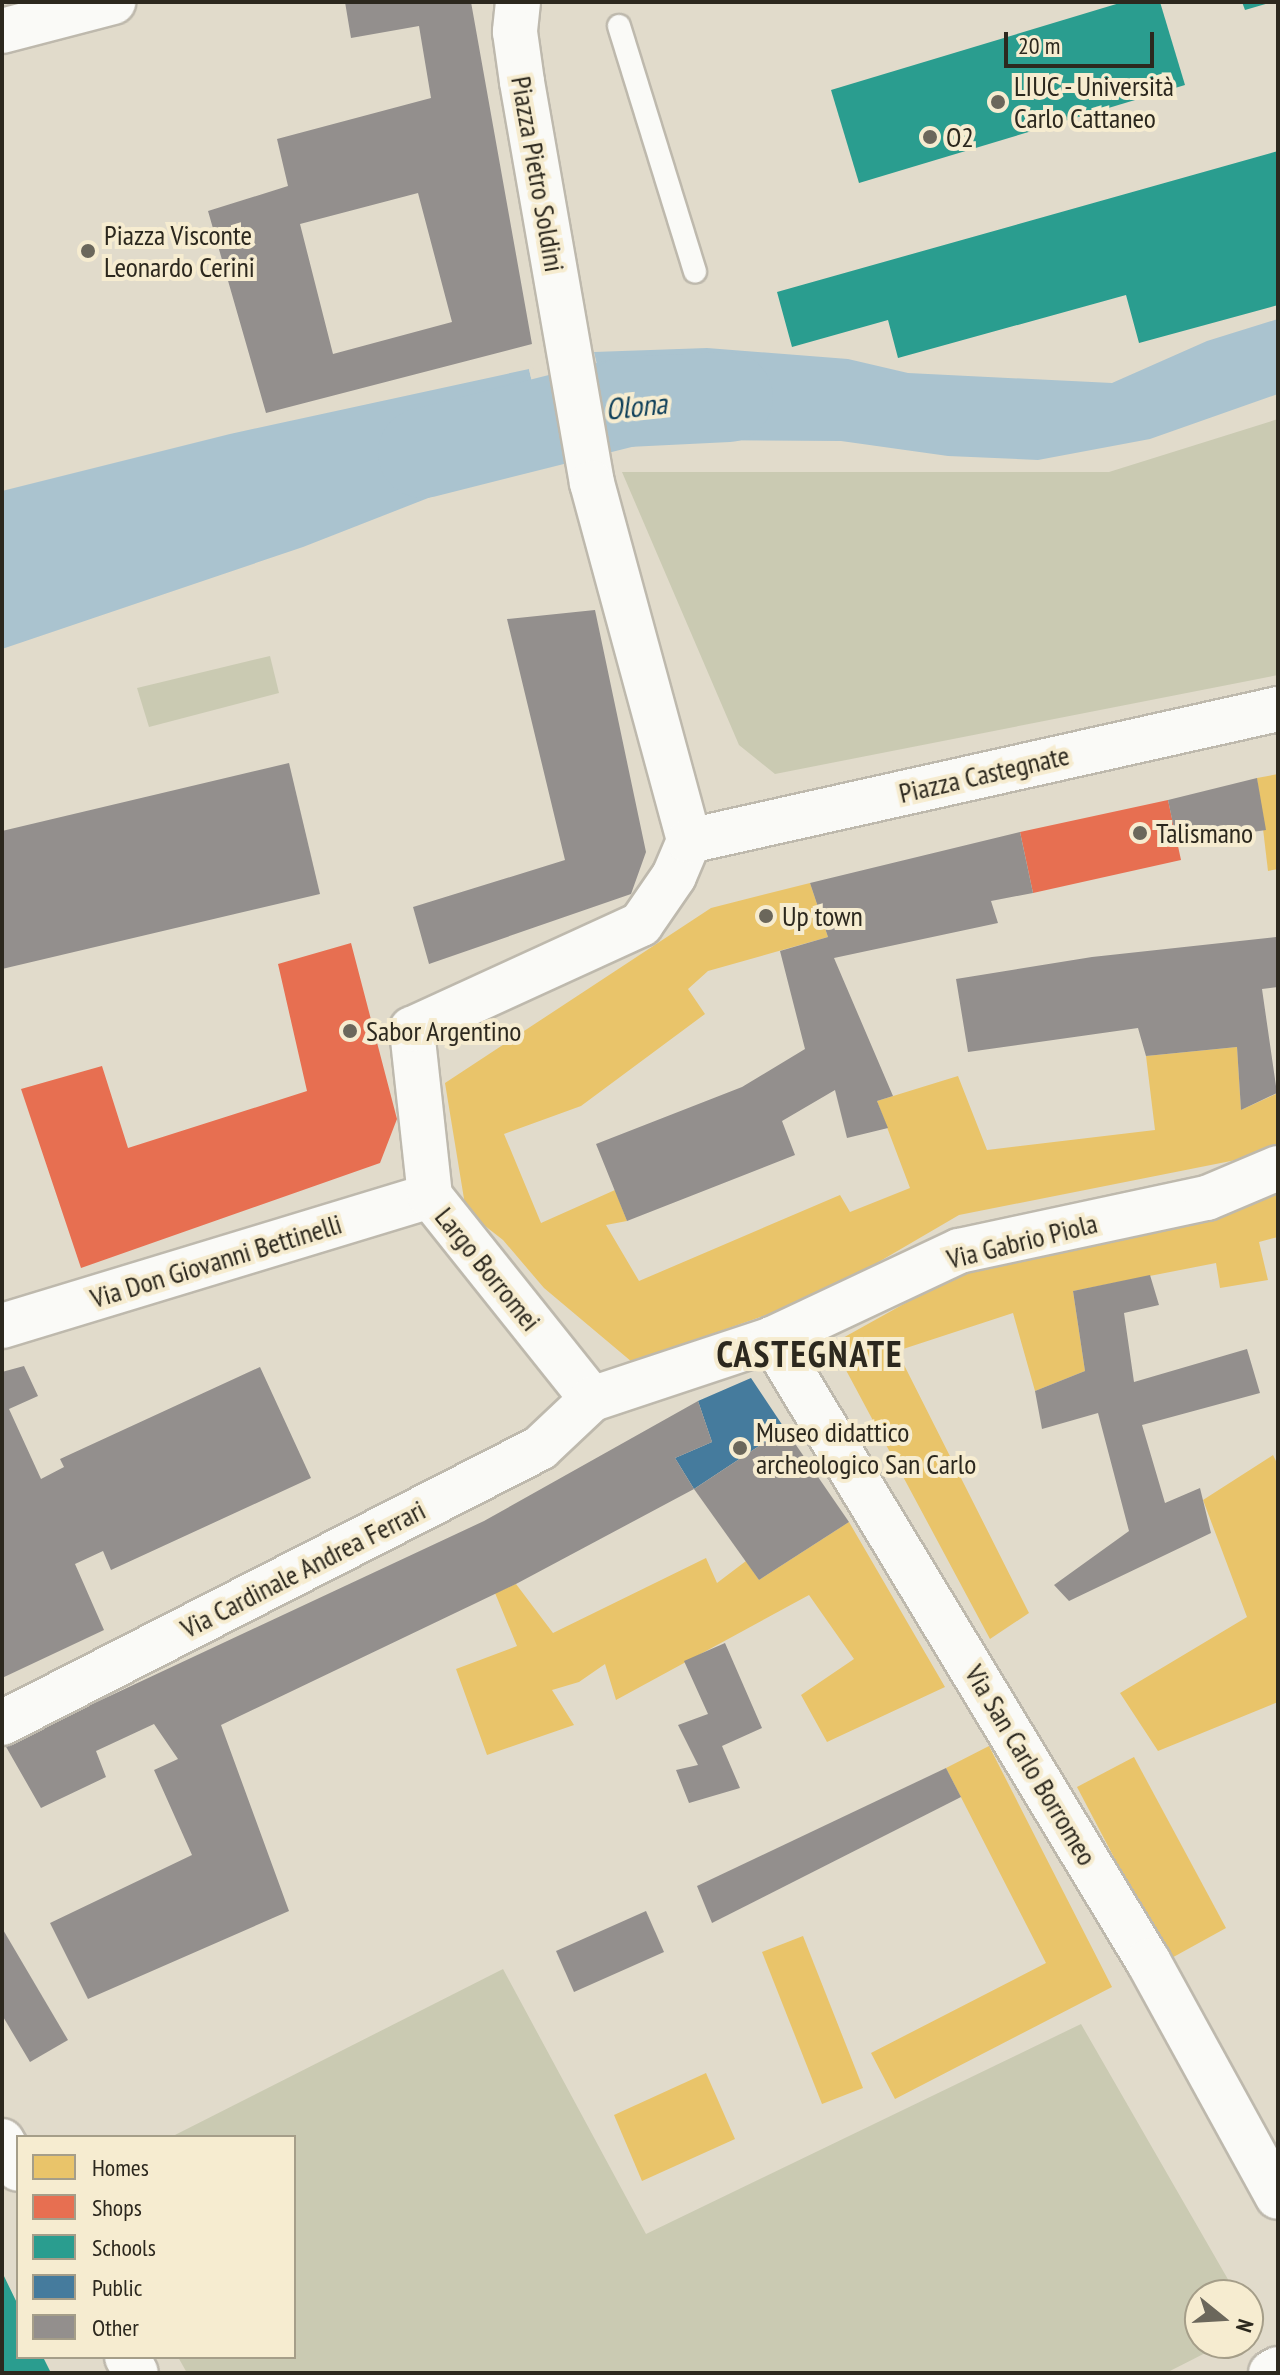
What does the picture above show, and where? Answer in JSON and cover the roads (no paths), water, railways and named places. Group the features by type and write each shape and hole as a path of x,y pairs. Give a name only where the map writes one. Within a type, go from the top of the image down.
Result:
{"street":[{"path":"2,31 113,2"},
{"name":"Piazza Pietro Soldini","path":"518,2 517,45 565,346 592,483 689,841"},
{"name":"Piazza Castegnate","path":"689,841 1278,709"},
{"name":"Largo Borromei","path":"592,1399 430,1196 412,1029 641,924 674,876 689,841"},
{"name":"Via Gabrio Piola","path":"592,1399 772,1339 959,1251 1207,1198 1278,1168"},
{"name":"Via Don Giovanni Bettinelli","path":"2,1326 430,1196"},
{"name":"Via San Carlo Borromeo","path":"772,1339 1148,1961 1278,2197"},
{"name":"Via Cardinale Andrea Ferrari","path":"2,1723 540,1448 592,1399"},
{"path":"2,2141 16,2166"},
{"path":"1271,2373 1278,2369"}],"lane":[{"path":"619,26 695,272"}],"water":[{"path":"1278,319 1278,394 1150,439 1038,460 948,456 841,441 671,440 617,448 594,352 707,348 848,359 908,373 1112,383 1207,341"},
{"path":"529,369 551,464 464,484 303,547 2,649 2,491 230,434"}],"waterway":[{"name":"Olona","path":"423,453 626,402 728,397"}],"place":[{"name":"LIUC - Università Carlo Cattaneo","path":"998,102"},
{"name":"O2","path":"930,137"},
{"name":"Piazza Visconte Leonardo Cerini","path":"88,251"},
{"name":"Talismano","path":"1140,833"},
{"name":"Up town","path":"766,916"},
{"name":"Sabor Argentino","path":"350,1031"},
{"name":"Museo didattico archeologico San Carlo","path":"740,1448"}],"district":[{"name":"CASTEGNATE","path":"810,1354"}]}
